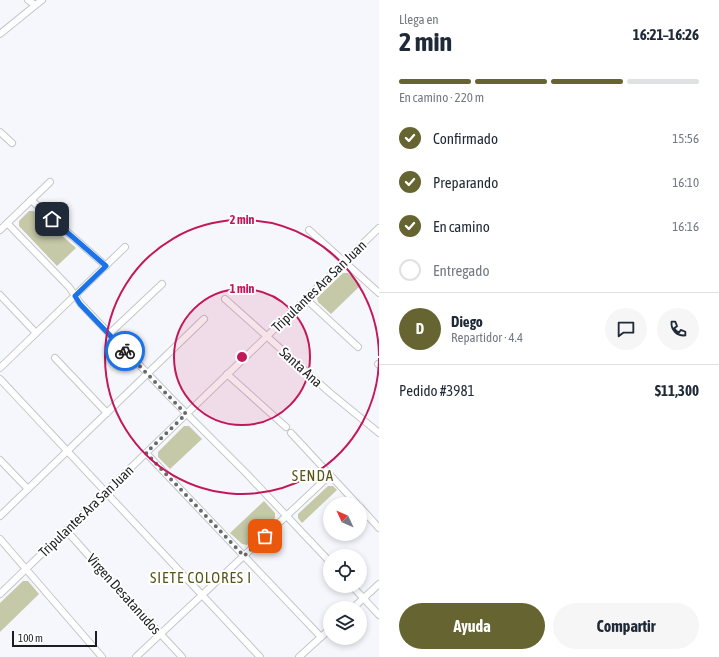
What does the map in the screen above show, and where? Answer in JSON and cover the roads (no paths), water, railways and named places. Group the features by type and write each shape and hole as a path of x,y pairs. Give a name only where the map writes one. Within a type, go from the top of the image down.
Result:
{"street":[{"path":"28,0 35,5"},
{"path":"0,34 42,0"},
{"path":"0,132 12,143"},
{"path":"0,230 50,182"},
{"path":"31,200 106,266"},
{"path":"7,223 69,287 80,304 186,414 246,473 323,555"},
{"name":"Tripulantes Ara San Juan","path":"0,594 379,228"},
{"path":"309,230 379,293"},
{"path":"0,368 125,247"},
{"path":"109,334 162,284"},
{"path":"0,295 36,333"},
{"name":"Santa Ana","path":"225,299 329,392 379,433"},
{"path":"306,299 358,347"},
{"path":"0,516 204,319"},
{"path":"55,358 107,413"},
{"path":"227,374 286,426"},
{"path":"0,379 260,657"},
{"path":"291,432 350,497"},
{"path":"146,453 321,637 299,657"},
{"path":"0,460 28,489"},
{"path":"136,657 330,475"},
{"path":"367,515 379,528"},
{"name":"Virgen Desatanudos","path":"66,530 182,657"},
{"path":"0,539 102,657"},
{"path":"360,601 379,584"},
{"path":"358,593 379,615"}],"district":[{"name":"SENDA","path":"313,476"},
{"name":"SIETE COLORES I","path":"201,578"}]}
